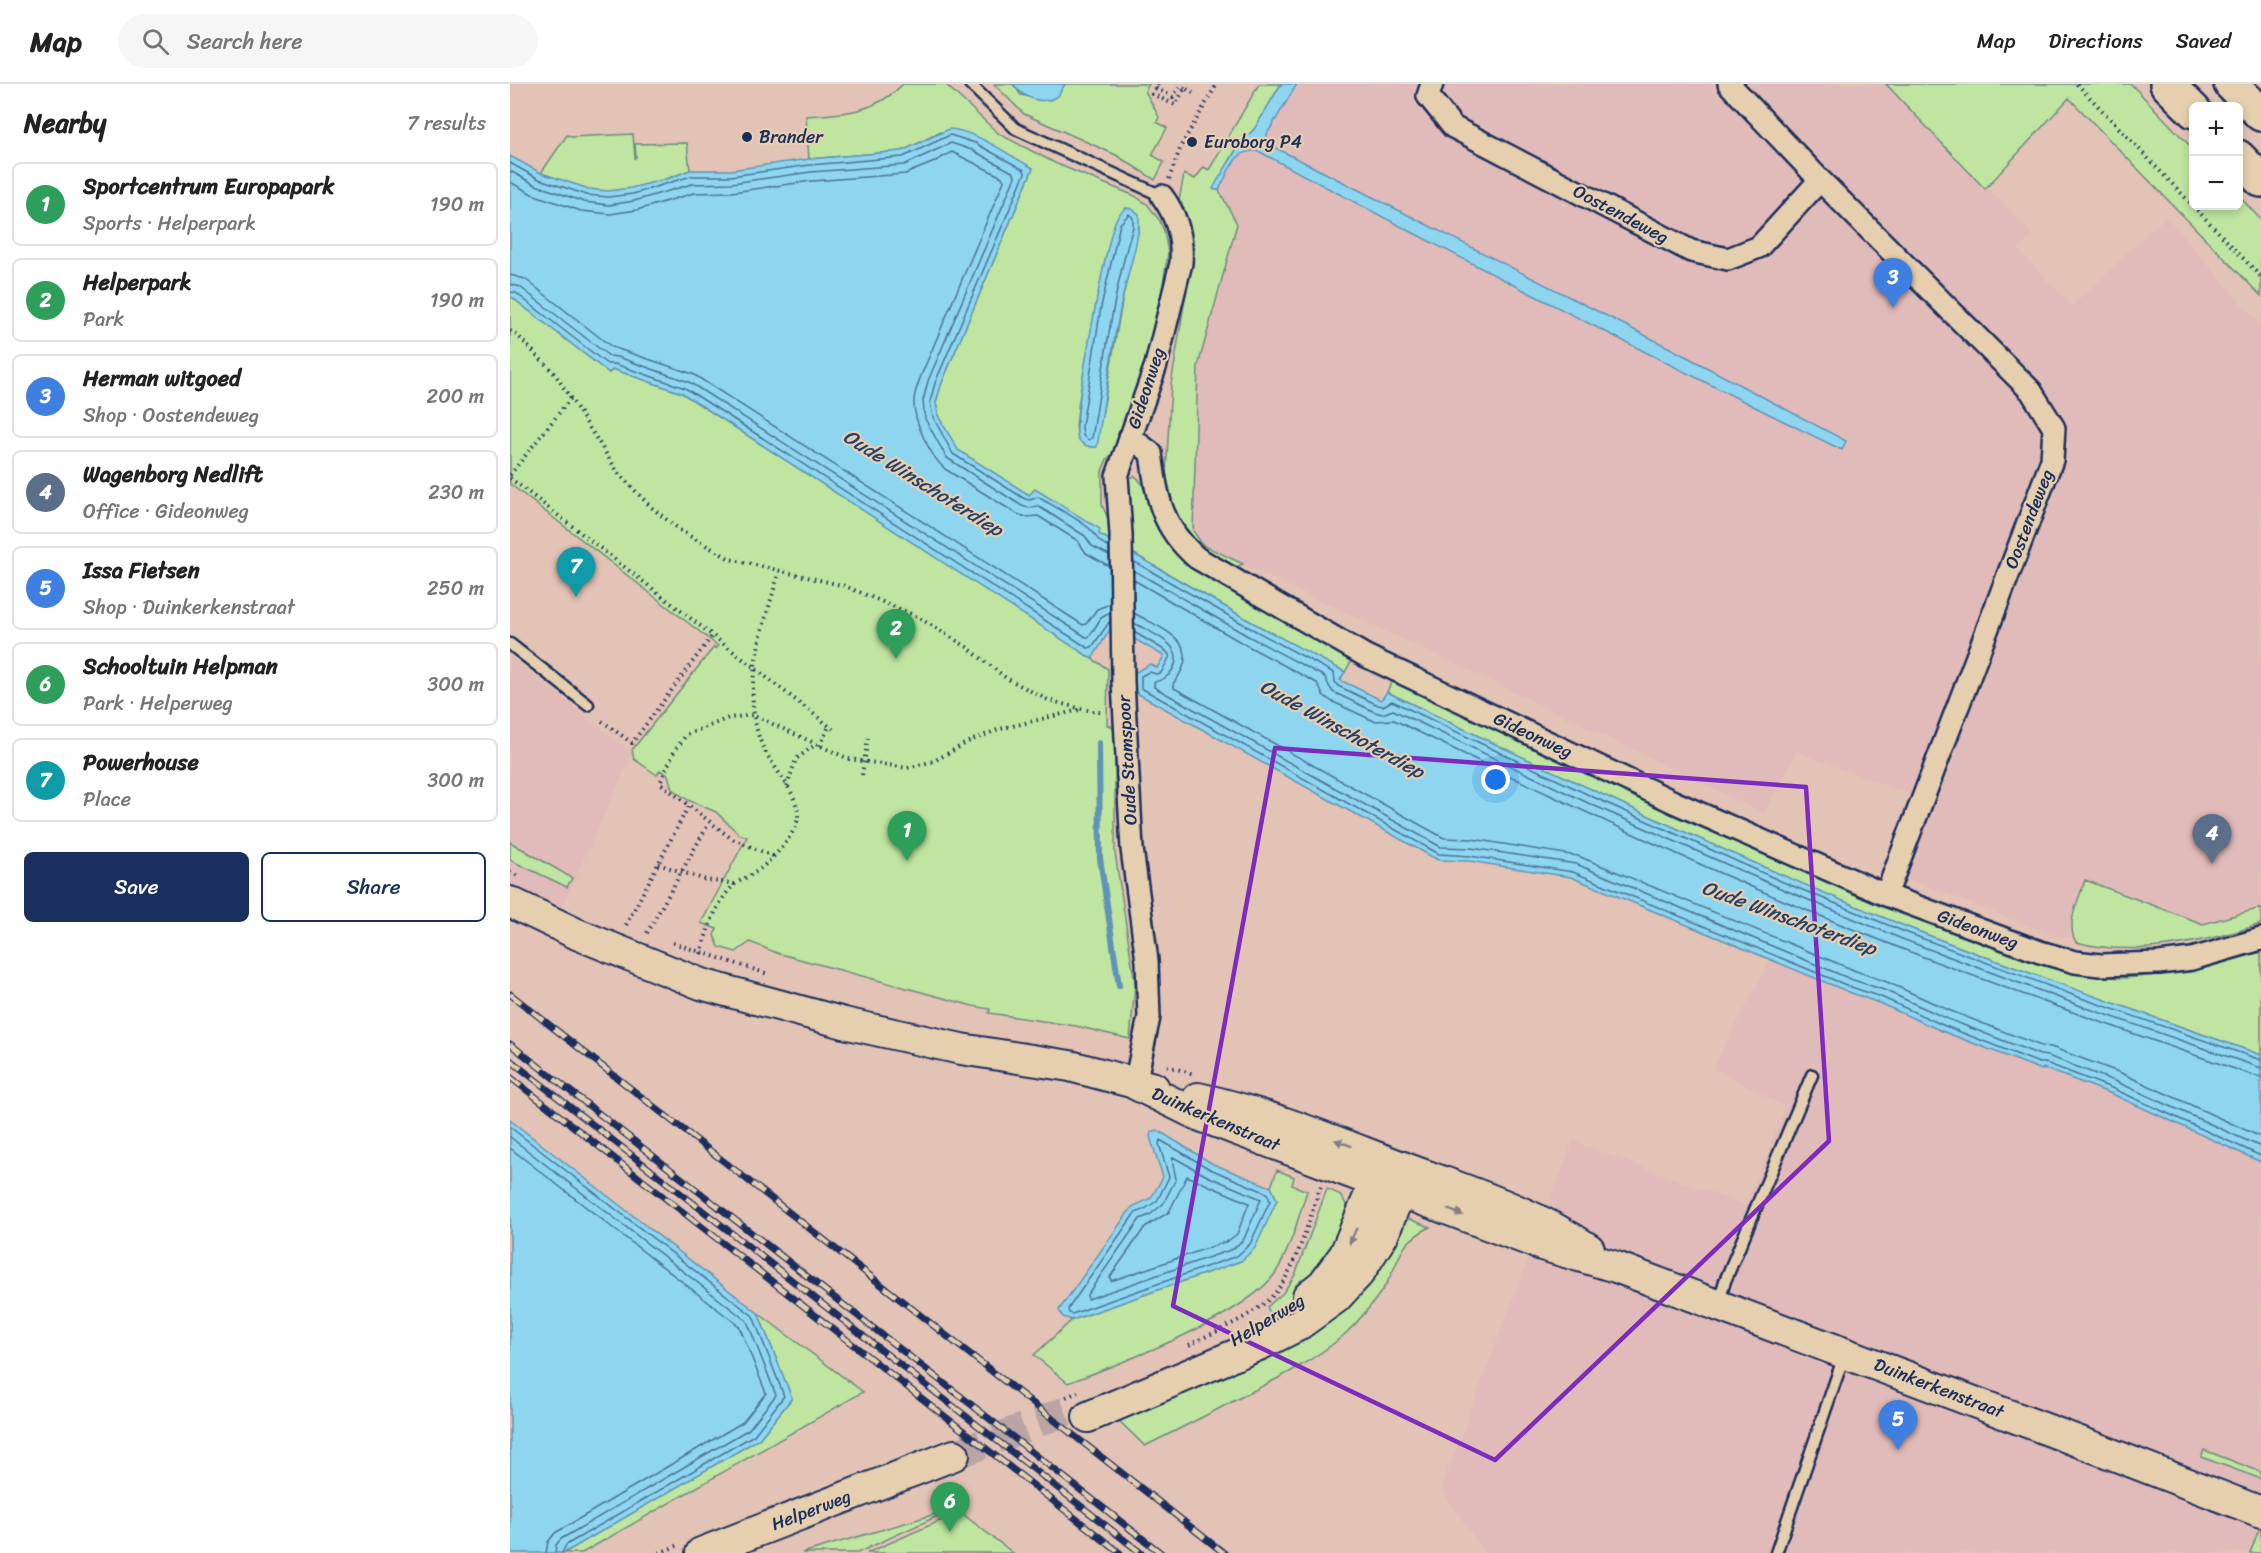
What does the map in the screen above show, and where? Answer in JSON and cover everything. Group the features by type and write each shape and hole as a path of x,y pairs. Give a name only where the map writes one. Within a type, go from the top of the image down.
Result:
{"highway":[{"path":"2167,84 2189,107"},
{"path":"2231,84 2261,114"},
{"path":"2243,162 2261,180"}],"main road":[{"path":"518,891 578,934 701,984 844,1023 961,1049 1070,1066 1135,1084"},
{"name":"Duinkerkenstraat","path":"1135,1084 1198,1115 1329,1164 1391,1179 1554,1249 1616,1267 2261,1512"},
{"name":"Duinkerkenstraat","path":"1135,1084 1229,1105 1337,1141 1391,1179"},
{"name":"Helperweg","path":"1080,1402 1160,1376 1293,1309 1323,1284 1345,1254 1391,1179"},
{"name":"Helperweg","path":"701,1553 960,1459 730,1553"}],"street":[{"name":"Oostendeweg","path":"1432,84 1428,96 1453,126 1691,250 1728,259 1759,247 1820,180"},
{"name":"Oostendeweg","path":"1730,84 1820,180 2031,391 2054,428 2052,460 1886,895"},
{"name":"Gideonweg","path":"1162,196 1172,211 1179,229 1181,263 1156,365 1130,437 1151,453 1157,496 1167,524 1185,548 1209,566 1366,656 1666,798 1886,895 2040,952 2083,963 2125,965 2192,958 2261,939"},
{"name":"Oude Stamspoor","path":"1130,437 1117,476 1123,682 1132,849 1147,961 1149,1017 1135,1084"}],"lane":[{"path":"970,84 1016,129 1162,196"},
{"path":"510,644 588,705"},
{"path":"1718,1305 1725,1281 1812,1075"},
{"path":"1776,1553 1845,1353"}],"path":[{"path":"1162,196 1180,146 1217,84"},
{"path":"2077,84 2261,277"},
{"path":"1185,88 1175,105 1152,94 1156,86 1173,97 1180,86 1185,88 1193,93"},
{"path":"510,331 519,337 555,374 619,474 651,507 681,531 730,559 845,586 916,616 967,647 1006,678 1048,700 1082,709 1125,716"},
{"path":"571,398 510,477 755,671 831,728 818,746 796,759 787,786"},
{"path":"701,954 706,933 715,914 735,884 756,872 773,856 795,829 798,817 787,786 762,744 753,715 755,671 765,621 779,572"},
{"path":"602,721 632,743 712,636"},
{"path":"773,856 732,839 660,783 674,752 686,735 729,718 753,715 849,759 907,768 934,761 970,741 1000,729 1082,709"},
{"path":"862,775 868,738"},
{"path":"626,925 688,807"},
{"path":"617,922 647,933 709,823"},
{"path":"658,864 706,880 735,884"},
{"path":"510,872 518,891"},
{"path":"669,942 778,977"},
{"name":"Helperweg","path":"1180,1349 1252,1312 1276,1293 1291,1268 1329,1164"}],"highlighted area":[{"path":"1275,748 1806,787 1829,1141 1495,1460 1173,1306"}],"shaded area":[{"path":"1290,84 1888,84 2033,235 2018,249 2072,306 2166,216 2261,323 2261,910 2154,937 2058,937 1895,874 1924,800 1797,752 1764,813 1462,667 1203,546 1193,531 1196,366 1217,188 1231,162"},
{"path":"510,657 633,753 554,923 510,900"},
{"path":"1774,953 2261,1127 2261,1553 1485,1553 1441,1489 1573,1141 1745,1205 1786,1107 1713,1068"}],"green space":[{"path":"903,84 945,84 999,134 1057,164 1135,196 1148,205 1160,221 1168,253 1147,382 1116,451 1107,459 1102,471 1102,505 1110,523 1109,540 1029,495 957,450 938,416 936,402 941,385 1033,168 1006,154 940,132 903,151 809,159 806,116 858,110 892,94","holes":["1139,228 1123,296 1102,416 1078,439 1076,426 1079,400 1107,254"]},
{"path":"994,84 1013,84 1021,95 1046,99 1056,96 1065,84 1149,84 1145,91 1159,117 1157,122 1167,128 1152,155 1164,162 1155,180 1116,155 1024,114"},
{"path":"1259,84 1281,84 1255,128 1234,153 1214,189 1219,190 1237,224 1198,366 1193,531 1203,545 1243,564 1231,569 1194,547 1176,517 1166,474 1171,385 1193,249 1188,220 1179,201 1184,174 1195,179 1204,167 1209,170"},
{"path":"1886,84 2131,84 2189,145 2189,210 2243,210 2243,200 2261,220 2261,296 2069,98 1985,189"},
{"path":"633,134 635,158 635,144 687,143 690,170 641,186 615,191 584,189 541,173 567,135 571,137"},
{"path":"510,296 609,373 613,369 682,393 1108,669 1107,725 1111,726 1115,732 1115,853 1135,984 1130,1039 1076,1026 989,1013 990,1009 777,953 750,942 736,952 719,947 714,935 717,929 701,923 747,837 739,834 716,812 688,800 672,789 668,775 660,770 657,775 634,759 632,750 714,647 718,646 510,484"},
{"path":"1134,476 1144,488 1158,527 1170,545 1185,560 1211,579 1353,658 1345,672 1255,624 1129,551 1126,480"},
{"path":"1396,680 1770,857 2033,962 2091,976 2125,978 2190,972 2261,952 2261,1055 1951,944 1775,872 1580,784 1387,692 1391,683"},
{"path":"510,842 572,878 567,887 510,860"},
{"path":"2085,880 2203,924 2261,908 2261,924 2217,937 2170,946 2121,948 2098,947 2076,942 2072,919"},
{"path":"1277,1170 1294,1177 1292,1185 1307,1191 1286,1253 1276,1272 1261,1289 1239,1305 1181,1337 1068,1383 1034,1355 1072,1320 1241,1261 1277,1200 1271,1187"},
{"path":"1327,1189 1344,1200 1351,1220 1301,1296 1271,1315 1267,1307 1283,1293 1295,1275"},
{"path":"1409,1219 1430,1227 1419,1233 1406,1246 1385,1286 1361,1318 1344,1335 1310,1360 1145,1446 1111,1413 1281,1345 1397,1228"},
{"path":"758,1313 863,1392 582,1553 564,1553 759,1439 792,1398"},
{"path":"2204,1450 2261,1472 2261,1479 2201,1457"},
{"path":"953,1509 857,1553 802,1553"},
{"path":"960,1512 1013,1553 867,1553"},
{"path":"2261,1524 2261,1553 2250,1553"}],"water":[{"path":"1013,84 1065,84 1058,96 1039,100 1027,97"},
{"path":"1281,84 1297,84 1267,134 1267,142 1272,146 1670,348 1846,441 1842,450 1550,304 1260,152 1252,151 1239,156 1219,190 1213,189 1238,147 1255,128"},
{"name":"Oude Winschoterdiep","path":"949,129 959,130 992,144 1033,168 941,385 936,402 938,416 958,450 1029,495 1035,489 1100,529 1099,534 1255,624 1345,672 1340,680 1381,700 1387,692 1645,814 1907,927 2039,977 2261,1055 2261,1162 2112,1094 2043,1068 2042,1070 1942,1031 1571,877 1469,861 1438,860 1133,691 1134,673 1150,664 1157,668 1164,656 1112,626 1092,659 682,393 613,369 609,373 510,296 510,156 541,173 589,189 608,191 631,188 670,178 690,170 731,170 809,159 902,151"},
{"path":"1126,208 1139,214 1138,235 1115,334 1097,447 1092,447 1083,444 1078,438 1080,401 1104,263 1115,222"},
{"path":"510,1120 758,1313 792,1398 759,1439 564,1553 512,1553 510,1549"},
{"path":"1157,1130 1213,1164 1271,1187 1277,1200 1255,1248 1241,1261 1072,1320 1063,1317 1059,1310 1132,1207 1151,1198 1163,1177 1150,1137 1151,1132"}],"waterway":[{"path":"1099,743 1100,858 1119,986"}],"tunnel":[{"path":"954,1455 1079,1406"}],"railway":[{"path":"510,994 1224,1553"},
{"path":"510,1044 1161,1553"},
{"path":"510,1060 1141,1553"},
{"path":"510,1077 1120,1553"}],"place":[{"name":"Brander","path":"747,137"},
{"name":"Euroborg P4","path":"1192,142"},
{"name":"Herman witgoed","path":"1893,308"},
{"name":"Powerhouse","path":"576,597"},
{"name":"Helperpark","path":"896,659"},
{"name":"Sportcentrum Europapark","path":"907,861"},
{"name":"Wagenborg Nedlift","path":"2212,864"},
{"name":"Issa Fietsen","path":"1898,1450"},
{"name":"Schooltuin Helpman","path":"950,1532"}]}
